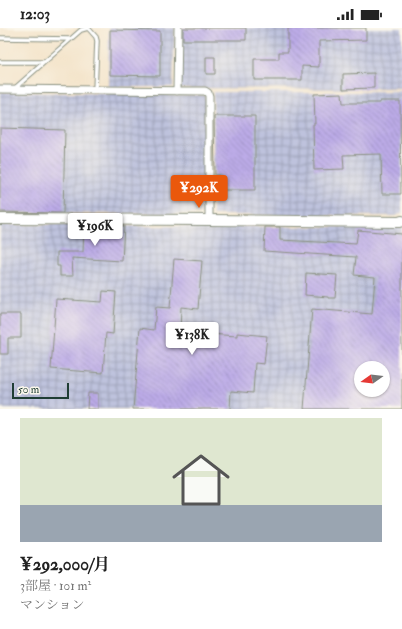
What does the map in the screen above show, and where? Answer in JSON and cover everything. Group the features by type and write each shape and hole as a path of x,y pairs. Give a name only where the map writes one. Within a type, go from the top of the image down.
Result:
{"street":[{"path":"177,91 178,28"},
{"path":"0,89 205,91 209,96 209,220"},
{"path":"0,219 402,221"}],"lane":[{"path":"13,90 70,39 84,28 88,28 96,37 97,41 95,90"},
{"path":"0,38 70,39"},
{"path":"0,62 44,62"}],"shaded area":[{"path":"109,28 175,28 173,87 108,87"},
{"path":"181,28 402,28 402,89 180,88"},
{"path":"0,92 205,95 205,214 0,213"},
{"path":"213,92 402,92 402,213 396,216 213,215"},
{"path":"84,224 124,226 402,227 402,409 0,409 0,225"}],"building":[{"path":"183,28 246,28 246,40 183,40"},
{"path":"288,28 366,28 366,40 319,41 319,67 302,66 302,80 254,80 254,59 279,59 279,52 288,52"},
{"path":"110,30 160,31 160,76 110,75"},
{"path":"206,57 215,57 215,74 206,74"},
{"path":"374,73 374,88 343,89 343,74"},
{"path":"342,93 343,103 380,103 380,101 400,101 401,194 382,194 381,154 343,155 344,169 314,170 314,94"},
{"path":"214,116 255,116 255,190 221,190 220,175 215,175"},
{"path":"0,128 65,130 63,213 0,212"},
{"path":"84,226 124,226 122,261 72,258 73,276 60,276 60,266 57,266 57,252 83,252"},
{"path":"265,227 280,227 280,240 356,244 358,230 402,234 402,409 304,409 312,309 372,314 375,277 354,275 356,257 264,251"},
{"path":"174,259 202,261 198,309 181,307 180,332 237,336 237,333 267,336 264,364 255,363 253,393 231,391 230,409 133,409 140,328 154,330 156,307 170,308"},
{"path":"306,273 337,275 335,298 305,295"},
{"path":"103,291 116,292 113,334 106,333 103,373 51,369 56,299 102,302"},
{"path":"0,314 21,314 21,338 8,338 8,354 0,354"},
{"path":"88,393 98,393 98,409 87,409"}]}
